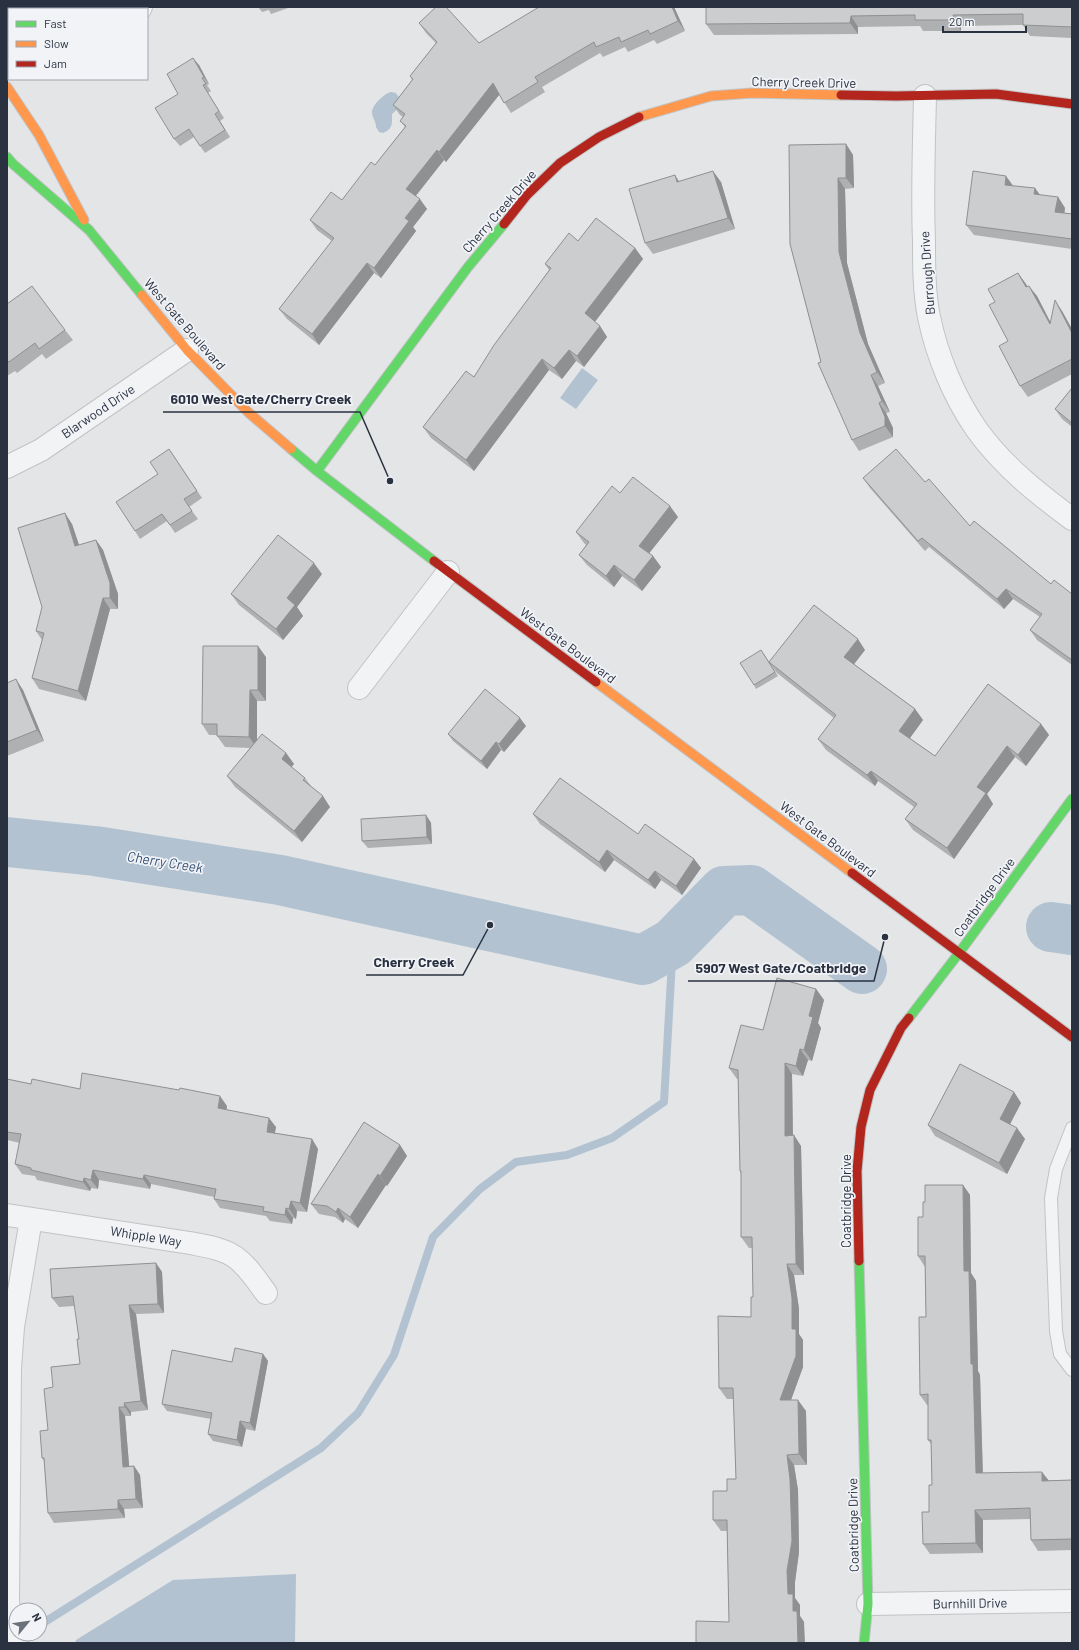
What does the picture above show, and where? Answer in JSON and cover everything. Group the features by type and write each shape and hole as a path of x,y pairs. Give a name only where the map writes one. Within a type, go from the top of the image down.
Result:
{"street":[{"name":"West Gate Boulevard","path":"7,87 26,113 42,139 89,230"},
{"name":"Cherry Creek Drive","path":"317,471 468,267 527,195 560,163 599,138 635,118 676,105 712,96 752,93 925,96 996,94 1072,104"},
{"name":"Burrough Drive","path":"925,96 923,216 925,275 929,316 939,355 954,391 977,430 1003,461 1040,495 1072,518"},
{"name":"West Gate Boulevard","path":"7,157 13,164 89,230 187,350 249,414 317,471 448,572 1072,1037"},
{"name":"Blarwood Drive","path":"7,468 41,450 187,350"},
{"path":"359,688 448,572"},
{"name":"Coatbridge Drive","path":"864,1643 868,1604 857,1171 861,1127 870,1090 901,1028 959,953 1072,799"},
{"name":"Whipple Way","path":"7,1214 216,1248 236,1257 266,1293"},
{"path":"16,1643 8,1602 10,1368 13,1327 31,1219"},
{"name":"Burnhill Drive","path":"868,1604 1072,1601"}],"lane":[{"path":"1072,1128 1056,1169 1051,1198 1056,1331 1060,1354 1072,1370"}],"water":[{"path":"391,92 396,93 402,102 401,106 392,114 392,123 389,130 383,133 379,132 376,127 372,112 374,106 379,100"},
{"path":"582,368 598,380 576,409 560,398"},
{"path":"296,1574 295,1643 75,1643 76,1640 173,1580"}],"building":[{"path":"436,7 446,7 479,43 539,7 672,7 678,21 650,34 648,30 621,42 619,37 596,47 594,42 535,77 538,82 504,103 493,83 439,152 437,150 406,189 420,199 405,218 409,221 374,268 367,263 312,334 279,309 334,238 310,220 331,192 342,200 371,162 375,165 406,126 400,121 405,114 393,105 413,79 410,76 437,42 419,23"},
{"path":"706,7 1072,7 1072,27 1023,25 1023,14 953,15 954,20 915,20 915,15 851,16 850,23 706,24"},
{"path":"193,58 204,77 202,78 206,84 203,85 219,111 215,114 225,130 200,146 189,129 174,139 155,108 178,94 167,74"},
{"path":"846,144 846,178 838,178 839,252 860,333 877,372 871,375 882,401 879,403 885,417 885,426 852,440 818,363 821,362 790,244 789,145"},
{"path":"713,171 728,218 645,243 629,189 675,175 677,182"},
{"path":"973,171 1006,176 1005,185 1035,188 1034,194 1058,197 1055,212 1072,214 1072,239 966,225"},
{"path":"596,218 635,248 585,313 600,326 577,356 569,350 554,368 542,359 466,460 423,427 466,371 474,377 494,345 551,268 545,264 569,233 578,241"},
{"path":"1018,273 1026,287 1029,286 1050,324 1055,300 1072,333 1072,359 1020,386 999,346 1008,341 989,305 995,302 988,289"},
{"path":"32,286 65,330 39,349 35,343 9,362 7,360 7,304"},
{"path":"1072,388 1072,423 1055,409"},
{"path":"169,449 197,491 184,499 192,511 170,525 162,514 135,531 116,502 158,474 150,462"},
{"path":"896,449 925,482 929,479 970,526 974,521 1051,584 1054,580 1072,594 1072,660 1030,630 1042,614 1006,589 997,599 922,538 918,541 863,478"},
{"path":"633,477 670,506 639,546 653,556 634,580 614,565 606,576 579,555 589,542 576,532 612,486 620,493"},
{"path":"65,513 75,546 96,540 110,583 110,598 103,598 78,691 32,678 44,633 36,631 42,607 18,528"},
{"path":"278,535 314,563 287,598 295,605 276,629 231,594"},
{"path":"814,605 858,639 844,657 915,709 899,731 935,756 988,684 1041,724 1018,755 1007,746 977,787 986,793 947,848 905,819 917,804 871,771 867,775 818,739 836,715 769,662"},
{"path":"203,646 258,646 258,690 250,690 249,737 217,736 217,724 202,724"},
{"path":"761,650 775,672 754,685 740,663"},
{"path":"16,679 37,730 7,742 7,683"},
{"path":"485,689 520,718 499,744 496,742 481,761 448,734"},
{"path":"262,734 286,753 282,759 305,778 303,780 323,796 294,831 227,776"},
{"path":"560,778 638,834 645,824 694,859 676,886 655,871 648,880 607,850 599,862 533,814"},
{"path":"426,815 427,837 362,841 361,819"},
{"path":"777,978 816,989 809,1016 813,1017 804,1050 800,1049 796,1066 785,1063 785,1136 794,1135 796,1264 787,1264 792,1298 792,1329 796,1329 796,1356 780,1400 798,1400 799,1454 787,1455 790,1479 792,1541 787,1571 788,1594 793,1594 793,1611 797,1611 798,1643 696,1643 696,1621 729,1622 727,1520 713,1520 713,1491 727,1491 727,1479 736,1479 733,1388 719,1388 718,1316 751,1317 751,1297 753,1297 752,1237 741,1237 738,1070 729,1068 741,1025 763,1030"},
{"path":"960,1064 1014,1092 1000,1119 1017,1128 999,1163 928,1125"},
{"path":"82,1073 179,1090 180,1088 220,1096 218,1108 269,1118 267,1132 312,1139 300,1203 291,1201 289,1209 286,1208 285,1215 263,1211 264,1207 214,1199 216,1189 144,1175 143,1179 93,1170 91,1180 84,1178 83,1182 31,1170 31,1168 15,1164 21,1134 7,1132 7,1079 31,1084 32,1079 80,1089"},
{"path":"364,1122 400,1145 380,1176 378,1174 350,1217 338,1208 336,1212 327,1206 311,1204"},
{"path":"925,1185 963,1185 964,1271 969,1271 971,1364 973,1364 976,1473 1042,1472 1042,1481 1072,1480 1072,1539 1031,1540 1030,1508 975,1510 976,1543 923,1544 922,1512 929,1512 929,1485 932,1485 931,1440 928,1440 928,1394 920,1395 919,1317 926,1317 925,1256 918,1256 918,1217 923,1217"},
{"path":"156,1263 158,1304 129,1305 141,1401 124,1403 125,1407 119,1407 123,1467 134,1466 136,1499 118,1500 118,1509 48,1513 44,1458 42,1458 40,1431 48,1430 44,1389 53,1387 51,1367 80,1364 77,1339 79,1339 73,1296 52,1298 50,1269"},
{"path":"235,1348 263,1354 250,1423 240,1421 237,1440 208,1434 212,1413 162,1404 172,1350 232,1362"}],"waterway":[{"name":"Cherry Creek","path":"7,842 95,851 280,880 643,960 673,943 724,891 751,890 862,969"},
{"name":"Cherry Creek","path":"1051,927 1072,930"},
{"path":"48,1620 321,1448 358,1413 394,1355 433,1237 480,1189 516,1162 567,1155 612,1138 664,1102 673,943"}],"traffic: fast":[{"path":"7,157 13,164 89,230 142,295"},
{"path":"317,471 468,267 504,224"},
{"path":"291,449 317,471 434,561"},
{"path":"909,1018 959,953 1072,799"},
{"path":"859,1261 868,1604 864,1643"}],"traffic: slow":[{"path":"7,87 39,135 84,220"},
{"path":"639,117 711,96 752,93 841,95"},
{"path":"142,295 187,350 249,413 291,449"},
{"path":"596,682 852,873"}],"traffic: jam":[{"path":"841,95 896,96 996,94 1072,104"},
{"path":"504,224 527,195 560,163 599,137 639,117"},
{"path":"434,561 596,682"},
{"path":"852,873 1072,1037"},
{"path":"859,1261 857,1171 861,1127 870,1090 901,1028 909,1018"}],"place":[{"name":"6010 West Gate/Cherry Creek","path":"390,481"},
{"name":"Cherry Creek","path":"490,925"},
{"name":"5907 West Gate/Coatbridge","path":"885,937"}]}
